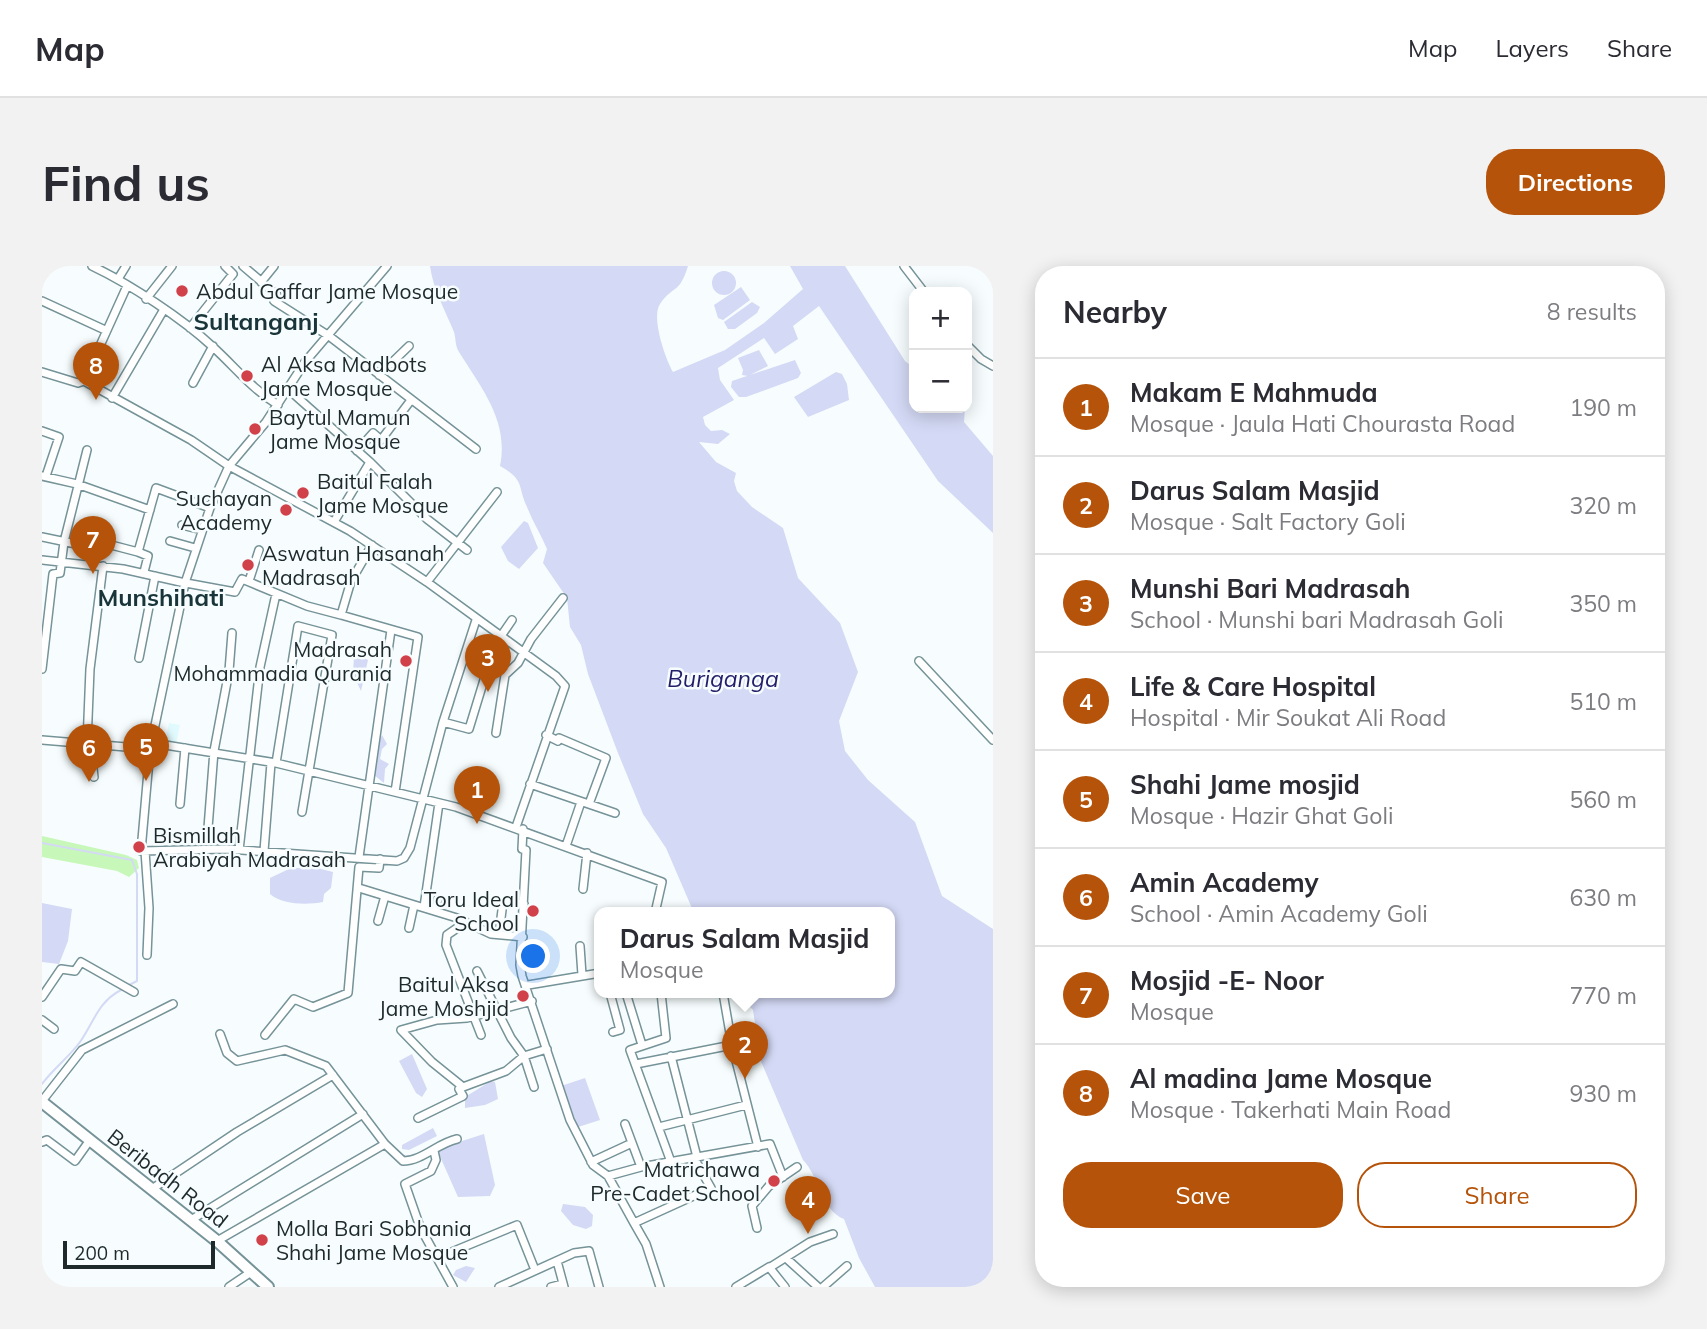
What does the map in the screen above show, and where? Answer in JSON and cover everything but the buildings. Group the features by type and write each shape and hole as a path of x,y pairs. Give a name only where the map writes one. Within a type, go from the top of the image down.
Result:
{"highway":[{"name":"Beribadh Road","path":"42,1102 217,1241 268,1287"}],"street":[{"path":"92,266 118,279 190,328 212,346 226,364 278,405"},
{"path":"118,279 126,266"},
{"path":"146,299 172,266"},
{"path":"190,328 233,274 225,266"},
{"path":"261,282 274,266"},
{"path":"147,955 149,908 143,851 152,746 195,548 229,466 278,405 305,362 387,266"},
{"path":"904,266 920,287"},
{"path":"245,267 277,295 274,301 329,336 476,449"},
{"path":"42,372 78,383 84,381 127,286"},
{"path":"42,301 105,330"},
{"path":"112,398 163,311"},
{"path":"193,383 212,346"},
{"path":"379,375 409,346"},
{"path":"972,349 993,366"},
{"path":"84,381 165,425 229,466 372,545 427,582 565,685 530,784 520,828 524,904 520,965 570,1120 591,1162 608,1176 635,1223 646,1244 660,1287"},
{"path":"288,390 370,462 427,519 467,550"},
{"path":"358,451 373,433 381,440 411,400"},
{"path":"42,431 59,437 44,476 77,484 150,510"},
{"path":"42,669 53,574 60,574 64,542 87,450"},
{"path":"334,522 370,462"},
{"path":"138,552 156,488 210,508"},
{"path":"427,582 497,492"},
{"path":"182,525 202,530"},
{"path":"42,537 91,547 96,541 138,552 148,556 144,572"},
{"path":"170,541 195,548"},
{"path":"341,615 351,581 372,545"},
{"path":"249,581 259,550"},
{"path":"42,560 144,572 235,592 242,579 276,594 418,637 396,792"},
{"path":"94,777 89,743 90,669 103,566"},
{"path":"139,658 155,576"},
{"path":"239,850 265,632 276,594"},
{"path":"496,733 505,675 518,663 522,651 563,598"},
{"path":"143,851 239,850 395,860 404,858 410,848 443,722 477,620"},
{"path":"443,722 469,729 499,635 512,620"},
{"path":"264,851 273,763 298,626 331,635 302,812"},
{"path":"359,857 391,630"},
{"path":"208,828 214,751 229,671 232,633"},
{"path":"919,662 993,740"},
{"path":"546,736 558,741 559,738 606,758 566,846"},
{"path":"42,740 185,747 214,751 310,771 439,803 520,828 662,882 656,907"},
{"path":"180,804 185,747"},
{"path":"530,784 615,813"},
{"path":"424,907 439,803"},
{"path":"583,889 587,853"},
{"path":"265,1035 294,999 313,1007 348,993 359,867 379,868 380,859"},
{"path":"359,888 424,907 499,934 523,937"},
{"path":"378,921 385,896"},
{"path":"435,911 438,899"},
{"path":"499,934 503,902 524,904"},
{"path":"409,928 414,905"},
{"path":"466,922 452,931 446,940 481,1035"},
{"path":"580,946 582,975"},
{"path":"42,997 61,969 75,971 81,962 132,990"},
{"path":"477,971 524,1056 534,1087"},
{"path":"528,985 594,974"},
{"path":"611,998 620,1030 613,1032"},
{"path":"628,998 642,1045"},
{"path":"662,998 666,1038 630,1050 671,1162"},
{"path":"724,998 732,1045 758,1147"},
{"path":"463,1087 428,1059 401,1030 437,1020 474,1017 532,1001"},
{"path":"42,1102 82,1050 173,1004"},
{"path":"42,1020 54,1029"},
{"path":"220,1034 227,1053 237,1061 285,1050 326,1066 385,1144 403,1161 434,1151 442,1142 457,1139"},
{"path":"636,1064 732,1045"},
{"path":"418,1118 463,1096 459,1089 506,1071 524,1056 547,1049"},
{"path":"635,1223 711,1188 696,1158 671,1056"},
{"path":"152,1189 237,1132 332,1075"},
{"path":"659,1127 746,1105"},
{"path":"191,1220 363,1114"},
{"path":"625,1124 641,1167"},
{"path":"42,1142 47,1140 75,1161 90,1140"},
{"path":"591,1162 632,1143"},
{"path":"217,1241 385,1144"},
{"path":"608,1176 641,1167 770,1144 783,1177"},
{"path":"434,1151 436,1160 430,1171 405,1184 415,1216 453,1287"},
{"path":"757,1228 752,1206 769,1186 797,1167"},
{"path":"437,1258 517,1224 535,1270"},
{"path":"736,1287 787,1259 810,1242 833,1234"},
{"path":"499,1287 557,1261 589,1251 599,1287"},
{"path":"787,1259 821,1287 847,1266"},
{"path":"551,1287 564,1286 557,1261"},
{"path":"769,1268 785,1287"},
{"path":"229,1287 251,1272"}],"shaded area":[{"path":"169,723 180,725 176,744 165,742"}],"green space":[{"path":"42,836 126,855 137,860 139,868 129,877 117,871 42,857"}],"water":[{"name":"Buriganga","path":"430,266 688,266 682,281 660,304 658,310 660,338 673,372 725,350 764,323 803,289 790,266 845,266 909,364 909,413 965,413 964,422 993,456 993,533 938,481 819,306 793,326 798,339 775,354 764,338 718,368 720,380 734,400 703,417 705,425 711,431 722,430 730,434 718,444 699,442 716,462 736,473 734,481 737,491 752,507 783,528 798,578 840,623 858,672 839,721 845,751 868,780 915,822 942,896 993,929 993,1287 875,1287 859,1258 844,1219 831,1209 803,1160 760,1059 739,1063 734,1043 743,1040 740,1028 755,1024 753,1010 742,998 895,998 895,907 691,907 666,848 643,814 588,674 581,645 570,627 567,598 543,563 547,549 529,513 517,479 500,466 501,434 497,420 484,392 458,350 454,332"},
{"path":"724,271 732,275 736,283 732,291 724,295 716,291 712,283 716,275"},
{"path":"741,287 750,300 723,320 718,318 714,305"},
{"path":"752,302 760,307 757,313 735,329 728,329 724,322"},
{"path":"759,350 768,366 748,376 742,375 743,370 738,358"},
{"path":"795,360 801,373 798,378 746,397 739,397 731,387 732,381"},
{"path":"836,372 842,374 847,384 849,400 808,417 794,397"},
{"path":"524,521 528,523 538,548 519,569 508,561 501,547"},
{"path":"357,654 368,660 361,691 353,674 354,656"},
{"path":"382,735 387,744 382,749 380,759 389,764 385,769 384,783 374,775 376,747"},
{"path":"291,868 317,868 333,872 331,888 324,894 323,902 288,902 270,894 270,878"},
{"path":"42,903 72,909 68,941 59,964 42,962"},
{"path":"412,1054 427,1089 422,1097 416,1093 399,1061"},
{"path":"585,1078 600,1120 575,1128 561,1086"},
{"path":"491,1081 495,1082 498,1099 485,1105 465,1108 465,1097"},
{"path":"433,1128 437,1136 409,1150 402,1149 402,1145"},
{"path":"484,1134 495,1185 490,1196 458,1197 438,1152 443,1147"},
{"path":"563,1204 585,1207 593,1215 592,1226 586,1229 573,1225 561,1211"},
{"path":"466,1266 475,1268 466,1282 453,1275 456,1270"}],"waterway":[{"path":"42,843 132,860 137,874 137,981 129,985"},
{"path":"42,1084 80,1042 107,1000 121,990"},
{"path":"42,1280 47,1287"}],"place":[{"name":"Abdul Gaffar Jame Mosque","path":"182,291"},
{"name":"Al Aksa Madbots Jame Mosque","path":"247,376"},
{"name":"Al madina Jame Mosque","path":"96,400"},
{"name":"Baytul Mamun Jame Mosque","path":"255,429"},
{"name":"Baitul Falah Jame Mosque","path":"303,493"},
{"name":"Suchayan Academy","path":"286,510"},
{"name":"Aswatun Hasanah Madrasah","path":"248,565"},
{"name":"Mosjid -E- Noor","path":"93,574"},
{"name":"Madrasah Mohammadia Qurania","path":"406,661"},
{"name":"Munshi Bari Madrasah","path":"488,692"},
{"name":"Shahi Jame mosjid","path":"146,781"},
{"name":"Amin Academy","path":"89,782"},
{"name":"Makam E Mahmuda","path":"477,824"},
{"name":"Bismillah Arabiyah Madrasah","path":"139,847"},
{"name":"Toru Ideal School","path":"533,911"},
{"name":"Baitul Aksa Jame Moshjid","path":"523,996"},
{"name":"Darus Salam Masjid","path":"745,1079"},
{"name":"Matrichawa Pre-Cadet School","path":"774,1181"},
{"name":"Life & Care Hospital","path":"808,1234"},
{"name":"Molla Bari Sobhania Shahi Jame Mosque","path":"262,1240"}],"district":[{"name":"Sultanganj","path":"256,321"},
{"name":"Munshihati","path":"161,597"}]}
